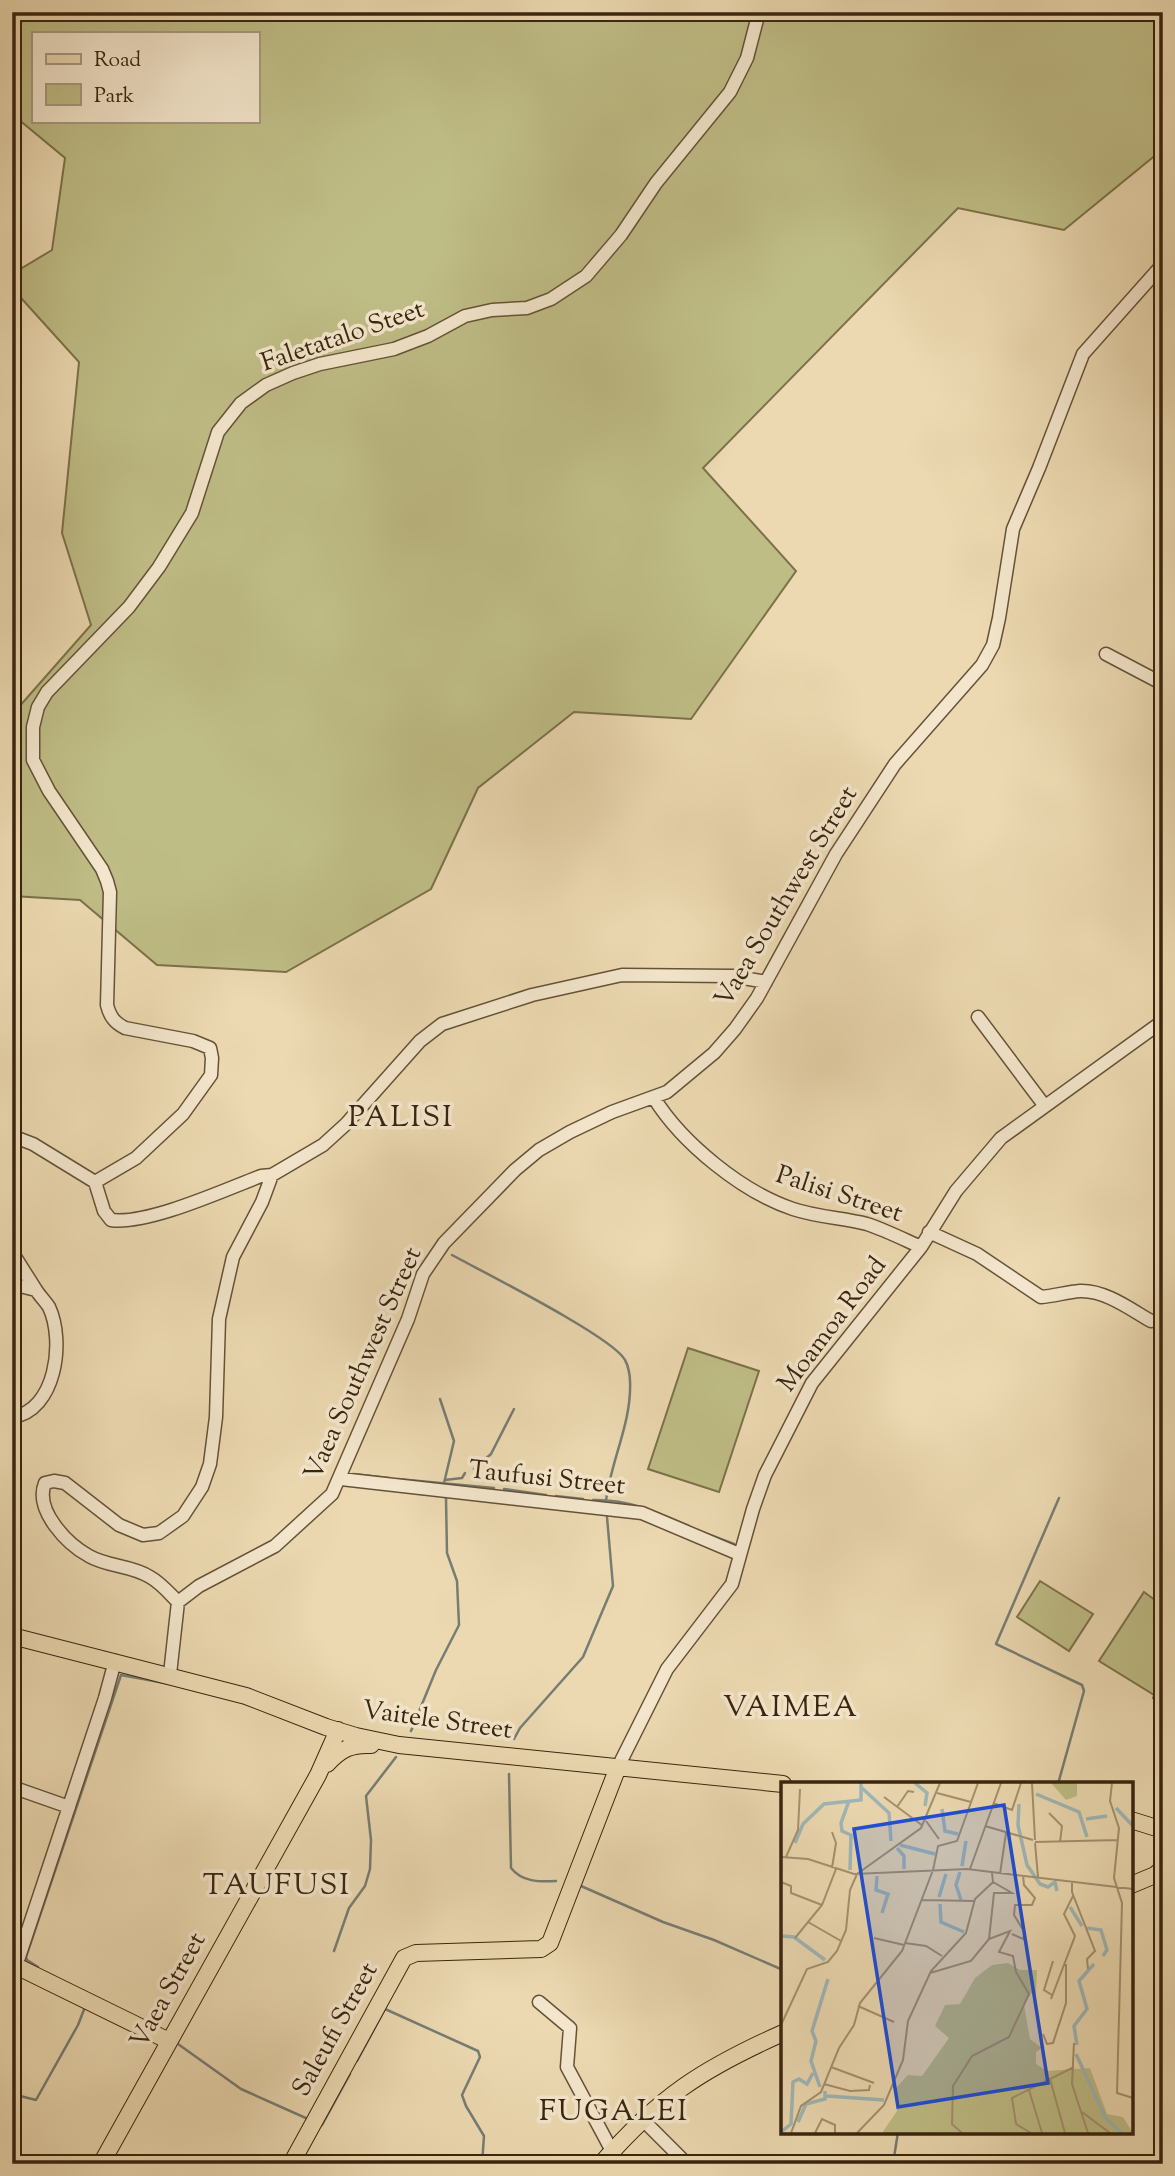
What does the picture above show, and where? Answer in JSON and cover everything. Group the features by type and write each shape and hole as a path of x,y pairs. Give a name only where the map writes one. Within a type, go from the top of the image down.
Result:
{"main road":[{"name":"Vaitele Street","path":"12,1636 170,1674 246,1696 299,1717 369,1739 423,1748 781,1784"},
{"path":"299,1717 321,1737 323,1745 318,1775"},
{"name":"Vaea Street","path":"101,2164 318,1775 338,1730"},
{"path":"318,1775 338,1752 355,1744 423,1748"},
{"name":"Saleufi Street","path":"291,2164 404,1958 426,1952 541,1949 550,1943 618,1767"},
{"path":"1133,1820 1163,1823"},
{"path":"1133,1821 1163,1830"},
{"path":"1133,1884 1161,1870"},
{"path":"14,1965 169,2042"},
{"path":"601,2164 661,2102 706,2071 781,2034"}],"street":[{"path":"12,18 30,12"},
{"name":"Faletatalo Steet","path":"95,1182 136,1158 183,1114 211,1075 212,1058 210,1048 193,1041 125,1028 116,1023 109,1014 110,892 102,869 44,784 33,760 33,727 38,707 61,675 129,607 172,549 192,513 219,432 242,403 266,385 293,373 320,364 394,349 428,337 466,316 492,310 527,308 551,299 586,276 621,235 656,183 730,92 747,58 759,12"},
{"name":"Vaea Southwest Street","path":"178,1602 199,1586 275,1546 332,1494 341,1479 408,1319 423,1274 444,1243 515,1170 539,1150 612,1112 667,1092 714,1053 735,1028 766,982 836,854 895,764 982,665 993,645 1013,529 1040,468 1083,354 1163,264"},
{"path":"1106,654 1163,684"},
{"path":"12,1136 33,1144 95,1182 104,1211 111,1220 121,1221 161,1213 261,1176 272,1175 323,1145 355,1114 420,1041 442,1024 532,995 622,975 732,976 766,982"},
{"path":"978,1017 1044,1105"},
{"name":"Moamoa Road","path":"618,1767 667,1669 732,1584 765,1475 812,1383 921,1247 956,1191 1001,1138 1163,1021"},
{"name":"Palisi Street","path":"653,1098 665,1116 715,1163 763,1196 794,1209 867,1224 921,1247"},
{"path":"170,1674 178,1602 152,1577 129,1567 90,1557 73,1544 45,1509 41,1493 45,1483 65,1483 119,1525 143,1535 159,1533 183,1516 202,1487 210,1465 216,1417 219,1319 233,1257 262,1202 272,1175"},
{"path":"929,1231 977,1254 1041,1297 1081,1291 1094,1292 1151,1321"},
{"path":"12,1252 48,1306 55,1327 57,1351 46,1393 38,1406 28,1414 12,1418"},
{"path":"12,1284 36,1290"},
{"name":"Taufusi Street","path":"341,1479 642,1513 739,1554"},
{"path":"14,1965 69,1807 115,1661"},
{"path":"12,1787 69,1807"},
{"path":"539,2002 570,2028 567,2067 612,2151"},
{"path":"642,2119 687,2164"}],"green space":[{"path":"12,12 1163,12 1163,149 1064,230 958,208 703,468 796,571 691,719 574,712 478,788 431,889 286,972 157,965 80,900 12,896 12,706 18,708 91,625 62,533 79,362 12,288 12,274 52,250 65,158 12,114"},
{"path":"688,1348 759,1371 719,1492 648,1469"},
{"path":"1040,1581 1093,1614 1069,1651 1017,1617"},
{"path":"1144,1592 1163,1606 1163,1705 1153,1698 1154,1695 1099,1661"}],"waterway":[{"path":"452,1255 573,1321 597,1336 625,1360 630,1379 628,1411 606,1501"},
{"path":"440,1399 454,1441 444,1483"},
{"path":"474,1469 491,1454 514,1409"},
{"path":"445,1480 462,1478 465,1473"},
{"path":"353,1474 389,1478"},
{"path":"398,1479 494,1488"},
{"path":"504,1489 546,1495"},
{"path":"556,1496 583,1499"},
{"path":"411,1731 436,1670 459,1625 457,1581 447,1553 446,1498"},
{"path":"1059,1498 996,1644 1082,1685 1084,1691 1059,1782"},
{"path":"593,1500 630,1504 689,1526"},
{"path":"514,1739 520,1728 583,1657 613,1586 607,1517"},
{"path":"702,1532 734,1544"},
{"path":"38,1967 26,1957 121,1675 170,1684"},
{"path":"334,1951 349,1908 365,1886 370,1869 371,1840 366,1796 396,1757"},
{"path":"509,1774 511,1868 526,1879 556,1881"},
{"path":"581,1886 781,1969"},
{"path":"12,2102 16,2095 36,2100 78,2025 85,2007"},
{"path":"357,2061 385,2009 478,2051 480,2057 462,2095 484,2136 482,2164"},
{"path":"178,2044 241,2089 308,2119"},
{"path":"322,2125 350,2074"},
{"path":"893,2164 898,2134"}],"district":[{"name":"PALISI","path":"401,1118"},
{"name":"VAIMEA","path":"791,1708"},
{"name":"TAUFUSI","path":"277,1886"},
{"name":"FUGALEI","path":"614,2112"}]}
